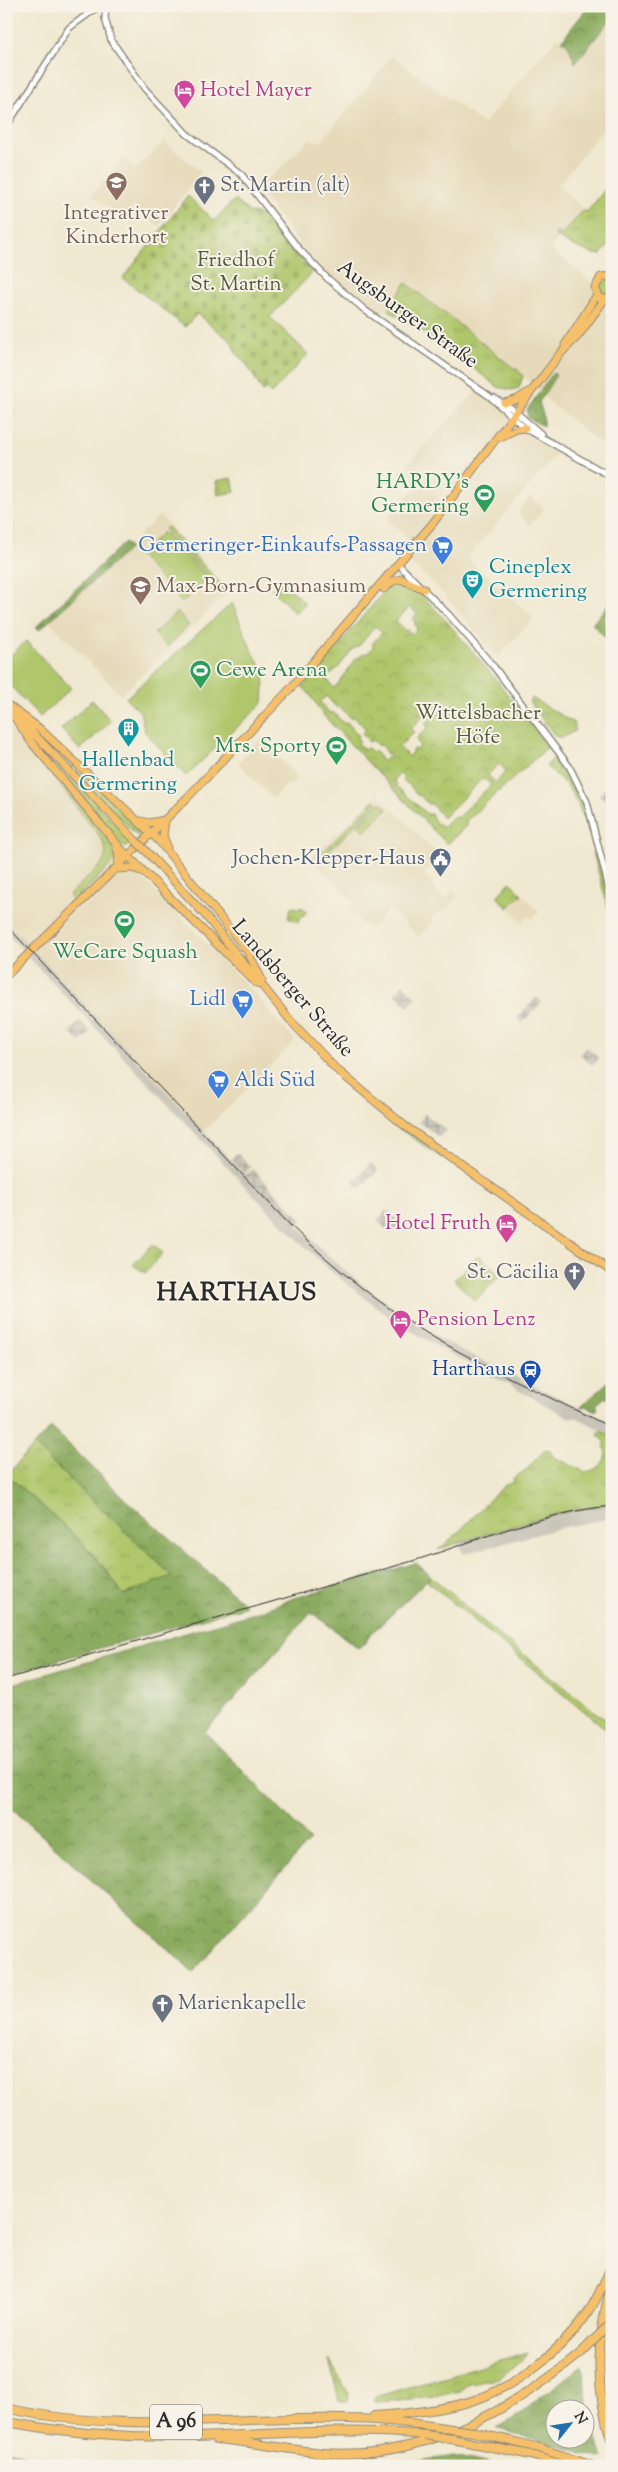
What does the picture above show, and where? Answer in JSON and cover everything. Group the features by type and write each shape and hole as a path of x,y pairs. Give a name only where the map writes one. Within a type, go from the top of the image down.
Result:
{"highway":[{"path":"347,2419 414,2412 460,2404 490,2393 514,2381 546,2358 568,2337 591,2309 612,2266"},
{"path":"612,2284 601,2329 598,2360 604,2414 612,2442"},
{"path":"189,2437 326,2453 358,2453 417,2444 454,2432 516,2401 581,2353 612,2322"},
{"name":"A 96","path":"6,2408 94,2420 208,2422 347,2419 402,2422 473,2432 536,2447 593,2466"},
{"name":"A 96","path":"6,2422 98,2436 189,2437 350,2430 425,2435 531,2455 566,2466"}],"main road":[{"path":"6,976 166,820 290,690 399,565 498,438 560,354 608,300 597,295 595,288 597,281 601,277 611,273"},
{"path":"560,354 572,331 597,295"},
{"path":"504,403 518,399 534,388"},
{"path":"498,438 516,429 526,428"},
{"path":"347,625 355,622 390,583 396,579 408,580 424,589"},
{"path":"6,704 39,728 136,818 171,854 248,952 264,988"},
{"path":"6,704 32,743 129,857 245,973 264,988"},
{"name":"Landsberger Straße","path":"6,704 204,914 311,1044 362,1091 405,1126 612,1272"},
{"path":"136,818 149,823 166,820"},
{"path":"166,820 163,838 171,854"},
{"path":"113,839 118,854 117,869"},
{"path":"117,869 132,868 145,873"}],"street":[{"path":"6,127 68,28 99,6"},
{"name":"Augsburger Straße","path":"106,6 105,18 112,40 145,89 166,114 190,136 241,174 299,249 314,265 366,311 515,415"},
{"name":"Augsburger Straße","path":"489,396 504,403 515,415"},
{"path":"515,415 526,428 612,477"},
{"path":"515,415 549,440"},
{"path":"399,565 424,589 494,667 569,766 587,802 612,900"}],"shaded area":[{"path":"612,18 612,118 558,185 584,210 550,248 612,299 612,453 547,400 516,368 406,284 388,310 377,315 328,275 302,247 258,189 310,139 321,142 392,56 483,124 558,37 567,45 575,63"},
{"path":"164,141 201,172 159,226 134,206 123,219 92,195 123,158 136,169"},
{"path":"479,388 561,450 467,558 534,618 498,657 443,593 398,552 410,539 387,519 416,487 400,472"},
{"path":"530,496 544,509 530,525 518,512"},
{"name":"Max-Born-Gymnasium","path":"160,515 229,591 121,695 49,621 141,539 138,536"},
{"path":"6,723 112,846 254,993 295,1041 204,1131 6,921"},
{"path":"260,739 298,777 272,798 238,763"},
{"path":"612,780 612,802 610,805 599,795"},
{"path":"378,794 440,857 423,874 432,882 430,884 444,899 453,891 458,897 442,914 439,911 431,919 434,922 418,937 390,909 369,930 349,910 355,903 310,859"},
{"path":"522,894 539,911 532,919 528,916 522,922 509,908"},
{"path":"6,921 244,1174 336,1263 377,1296 439,1338 612,1423 612,1436 578,1418 568,1417 435,1345 393,1320 327,1268 263,1205 6,933"},
{"path":"403,984 416,998 408,1007 395,994"},
{"path":"537,997 542,1002 522,1023 517,1018"},
{"path":"80,1021 91,1032 80,1042 69,1032"},
{"path":"587,1047 599,1058 592,1065 580,1054"},
{"path":"425,1114 446,1130 439,1137 419,1122"},
{"path":"237,1153 251,1167 244,1174 231,1159"},
{"path":"371,1163 378,1170 360,1189 353,1182"},
{"path":"253,1169 302,1220 296,1226 245,1175"},
{"path":"387,1210 401,1224 391,1234 377,1220"},
{"path":"612,1503 612,1518 560,1528 464,1554 457,1543 556,1514"}],"green space":[{"path":"589,6 612,6 612,18 575,63 568,45 562,40"},
{"path":"612,181 612,244 602,253 597,254 578,248 555,236 557,232 561,235 584,210 587,212"},
{"name":"Friedhof St. Martin","path":"188,196 214,221 234,200 249,212 263,215 313,272 270,317 308,354 271,394 267,389 263,392 247,365 236,353 232,342 197,314 185,327 123,278"},
{"path":"603,279 612,279 612,297 601,295 598,286"},
{"path":"406,283 516,368 523,376 519,388 511,390 498,387 441,343 388,310"},
{"path":"553,373 556,375 539,402 543,415 543,426 528,418 527,410"},
{"path":"232,478 235,492 218,495 216,481"},
{"path":"167,527 225,589 222,592 164,529"},
{"path":"163,532 207,578 182,603 139,555"},
{"path":"125,542 130,548 39,630 36,627"},
{"path":"282,579 305,604 295,613 272,589"},
{"name":"Wittelsbacher Höfe","path":"397,582 410,585 418,591 497,681 548,747 466,821 467,825 449,843 446,843 340,733 302,687 390,585","holes":["410,607 417,614 413,618 417,629 412,634 407,629 405,631 396,621","375,626 382,633 372,644 374,646 367,654 365,653 353,661 354,663 334,688 326,678 338,668 352,650 361,644","326,696 337,708 339,706 351,718 353,716 366,729 362,733 369,742 373,740 378,746 380,744 387,754 388,752 390,754 383,762 374,750 372,752 368,748 364,750 358,743 360,741 357,738 359,736 347,722 344,724 333,712 330,714 320,702","430,703 438,710 425,723 428,727 416,739 420,746 417,750 414,748 409,757 399,747 414,732 411,729 423,716 420,713","499,764 506,771 496,783 488,775","400,774 406,784 408,783 418,796 420,795 429,805 431,803 443,818 481,780 485,779 491,785 457,818 454,816 443,827 439,823 437,825 431,814 427,814 396,786 397,784 394,780"]},
{"path":"612,600 612,607 604,620 612,632 612,644 592,624"},
{"name":"Cewe Arena","path":"232,603 253,653 265,672 263,703 186,776 145,732 140,712 126,698"},
{"path":"177,612 189,625 167,647 154,633"},
{"path":"26,641 71,688 40,717 6,681 6,660"},
{"path":"532,698 574,723 575,731 562,738 555,736 529,701"},
{"path":"92,700 111,721 80,750 61,729"},
{"path":"6,714 111,842 116,851 115,860 74,902 69,895 101,865 106,853 104,844"},
{"path":"36,730 144,832 138,837"},
{"path":"31,735 133,842 125,848"},
{"path":"553,759 558,761 579,789 612,909 612,922 593,852 595,851 591,833 589,833 578,804 567,785 546,766"},
{"path":"375,800 378,803 320,860 318,857"},
{"path":"381,802 387,809 364,831 358,825"},
{"path":"510,882 522,894 508,908 497,897"},
{"path":"291,907 303,908 307,911 298,922 288,918"},
{"path":"362,1095 445,1160 397,1127 361,1097"},
{"path":"153,1244 163,1253 145,1273 133,1265"},
{"path":"479,1255 500,1276 475,1301 454,1280"},
{"path":"612,1378 612,1390 607,1399 605,1397 596,1405 598,1407 596,1411 586,1406 580,1408"},
{"path":"51,1427 128,1502 247,1606 6,1675 7,1475 70,1531 98,1561 123,1595 172,1576 34,1445"},
{"path":"600,1431 612,1436 612,1503 556,1514 438,1550 504,1486 513,1482 512,1479 526,1470 544,1451 549,1450 554,1457 585,1472 595,1469 602,1463 606,1455 604,1445 606,1443 598,1435"},
{"path":"34,1445 173,1576 123,1595 99,1561 85,1546 7,1475"},
{"path":"416,1563 431,1576 369,1636 366,1642 358,1648 311,1612 205,1732 310,1840 193,1972 6,1803 6,1686 261,1611 294,1598"},
{"path":"431,1576 499,1635 612,1725 612,1734 429,1583 427,1581"},
{"path":"528,2352 510,2370 498,2378 475,2384 471,2382 459,2391 434,2397 378,2402 374,2400 375,2397"},
{"path":"329,2360 349,2394 348,2401 339,2401"},
{"path":"582,2365 587,2400 546,2400 546,2442 496,2428 516,2417"},
{"path":"596,2436 603,2459 572,2450 596,2450"},
{"path":"6,2449 57,2466 34,2466 6,2455"},
{"path":"454,2456 498,2466 384,2466"}],"railway":[{"path":"6,925 290,1225 342,1272 398,1315 438,1340 612,1428"},
{"path":"6,1679 416,1560 537,1520 587,1509 612,1506"}],"place":[{"name":"Hotel Mayer","path":"184,110"},
{"name":"Integrativer Kinderhort","path":"116,201"},
{"name":"St. Martin (alt)","path":"204,205"},
{"name":"HARDY's Germering","path":"485,514"},
{"name":"Germeringer-Einkaufs-Passagen","path":"443,565"},
{"name":"Cineplex Germering","path":"473,599"},
{"name":"Max-Born-Gymnasium","path":"140,606"},
{"name":"Cewe Arena","path":"200,690"},
{"name":"Hallenbad Germering","path":"128,748"},
{"name":"Mrs. Sporty","path":"337,766"},
{"name":"Jochen-Klepper-Haus","path":"441,878"},
{"name":"WeCare Squash","path":"125,940"},
{"name":"Lidl","path":"242,1019"},
{"name":"Aldi Süd","path":"218,1100"},
{"name":"Hotel Fruth","path":"507,1243"},
{"name":"St. Cäcilia","path":"575,1292"},
{"name":"Pension Lenz","path":"401,1339"},
{"name":"Harthaus","path":"531,1389"},
{"name":"Marienkapelle","path":"162,2023"}],"district":[{"name":"HARTHAUS","path":"237,1293"}]}
